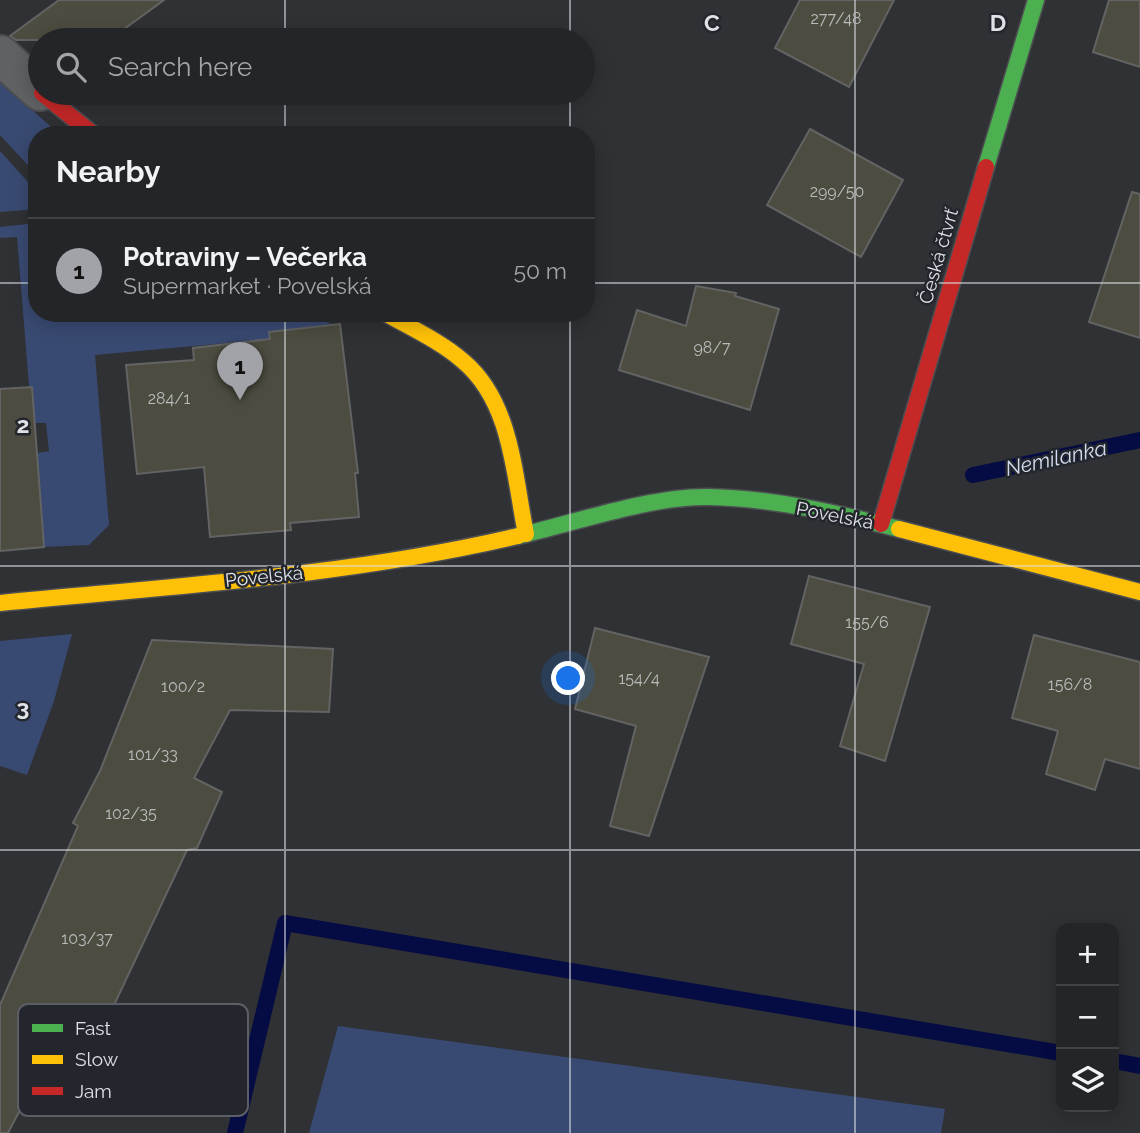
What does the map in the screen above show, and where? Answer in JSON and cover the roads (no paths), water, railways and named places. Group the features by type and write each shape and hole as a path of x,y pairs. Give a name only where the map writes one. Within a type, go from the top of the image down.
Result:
{"street":[{"name":"Česká čtvrť","path":"881,524 1036,0"},
{"path":"0,55 28,80"},
{"path":"57,105 83,126"},
{"path":"400,322 463,361 482,380 495,402 505,431 526,534"},
{"name":"Povelská","path":"0,603 320,571 433,556 650,505 706,497 771,503 881,524 1140,592"}],"waterway":[{"name":"Nemilanka","path":"973,475 1140,440"},
{"path":"248,1078 285,923 1056,1052"},
{"path":"1119,1062 1140,1066"},
{"path":"235,1133 239,1116"}],"place":[{"name":"Potraviny – Večerka","path":"240,400"}]}
